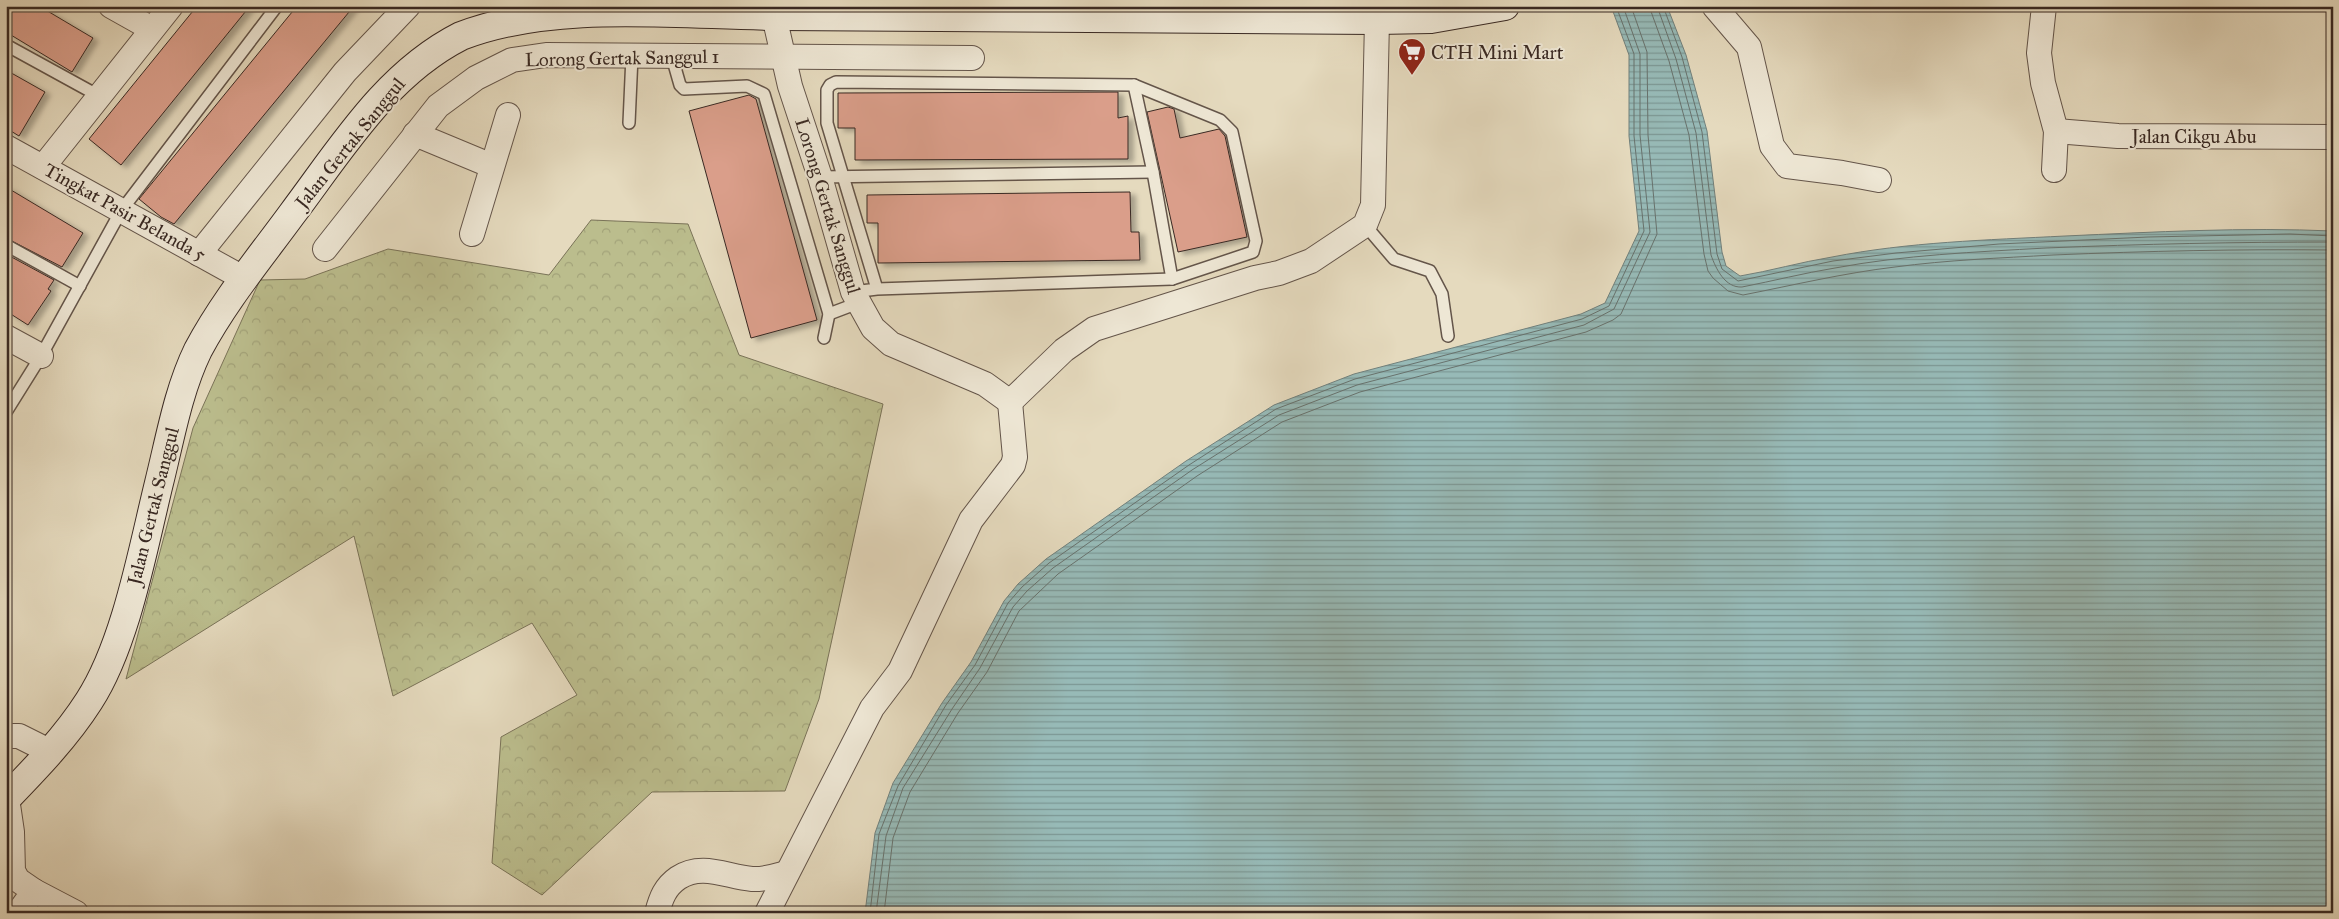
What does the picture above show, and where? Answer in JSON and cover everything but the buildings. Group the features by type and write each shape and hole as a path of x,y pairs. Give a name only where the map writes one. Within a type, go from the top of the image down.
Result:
{"main road":[{"name":"Jalan Gertak Sanggul","path":"7,798 51,752 91,699 112,653 129,602 183,390 195,356 218,314 243,278 385,94 416,64 462,35 510,17 557,8 609,7 774,16 907,11 1008,11 1371,15 1431,19 1505,6"}],"street":[{"path":"111,6 152,29"},
{"path":"44,167 171,6"},
{"path":"198,254 345,72 408,6"},
{"path":"1714,6 1749,47 1772,146 1786,166 1879,180"},
{"path":"2044,6 2040,53 2043,83 2056,131 2054,170"},
{"path":"767,913 872,708 904,663 971,520 1012,465 1015,457 1010,402 1064,350 1094,329 1255,278 1279,273 1311,261 1365,225 1373,205 1371,15"},
{"name":"Lorong Gertak Sanggul","path":"774,16 790,86 831,176 873,328 885,340 985,384 1010,402"},
{"name":"Lorong Gertak Sanggul 1","path":"325,249 438,106 476,78 512,60 546,55 672,57 783,55 972,58"},
{"path":"472,234 508,115"},
{"name":"Jalan Cikgu Abu","path":"2056,131 2118,136 2333,137"},
{"path":"415,134 492,166"},
{"name":"Tingkat Pasir Belanda 5","path":"6,147 243,278"},
{"path":"6,337 41,356"},
{"path":"6,736 19,736 51,752"},
{"path":"7,798 12,832 13,871 18,880 34,891 76,913"},
{"path":"657,913 661,896 672,882 687,872 714,871 752,879 763,879 786,873"},
{"path":"18,913 34,891"}],"lane":[{"path":"6,412 41,356 121,211 277,6"},
{"path":"6,45 99,96"},
{"path":"629,124 632,56"},
{"path":"672,57 680,85 684,89 747,86 764,94 829,314 824,338"},
{"path":"829,314 863,295 1172,280 1253,252 1256,241 1232,132 1228,125 1134,85 836,82 830,85 827,90 827,123 831,176 1153,172"},
{"path":"1134,85 1153,172 1172,280"},
{"path":"1365,225 1394,260 1430,271 1442,294 1448,336"},
{"path":"6,245 80,286"}],"green space":[{"path":"591,220 688,224 739,355 883,404 819,699 785,791 652,792 542,895 492,863 501,737 577,695 532,623 393,696 354,536 126,679 193,428 260,280 305,279 388,249 549,275"}],"water":[{"path":"1611,6 1667,6 1686,55 1707,131 1722,252 1726,266 1740,276 1861,252 1948,242 2199,230 2333,231 2333,913 865,913 875,833 893,783 942,703 971,662 1004,601 1018,584 1046,559 1186,461 1274,405 1354,374 1581,314 1605,303 1639,231 1629,136 1629,55"}],"place":[{"name":"CTH Mini Mart","path":"1412,76"}]}
